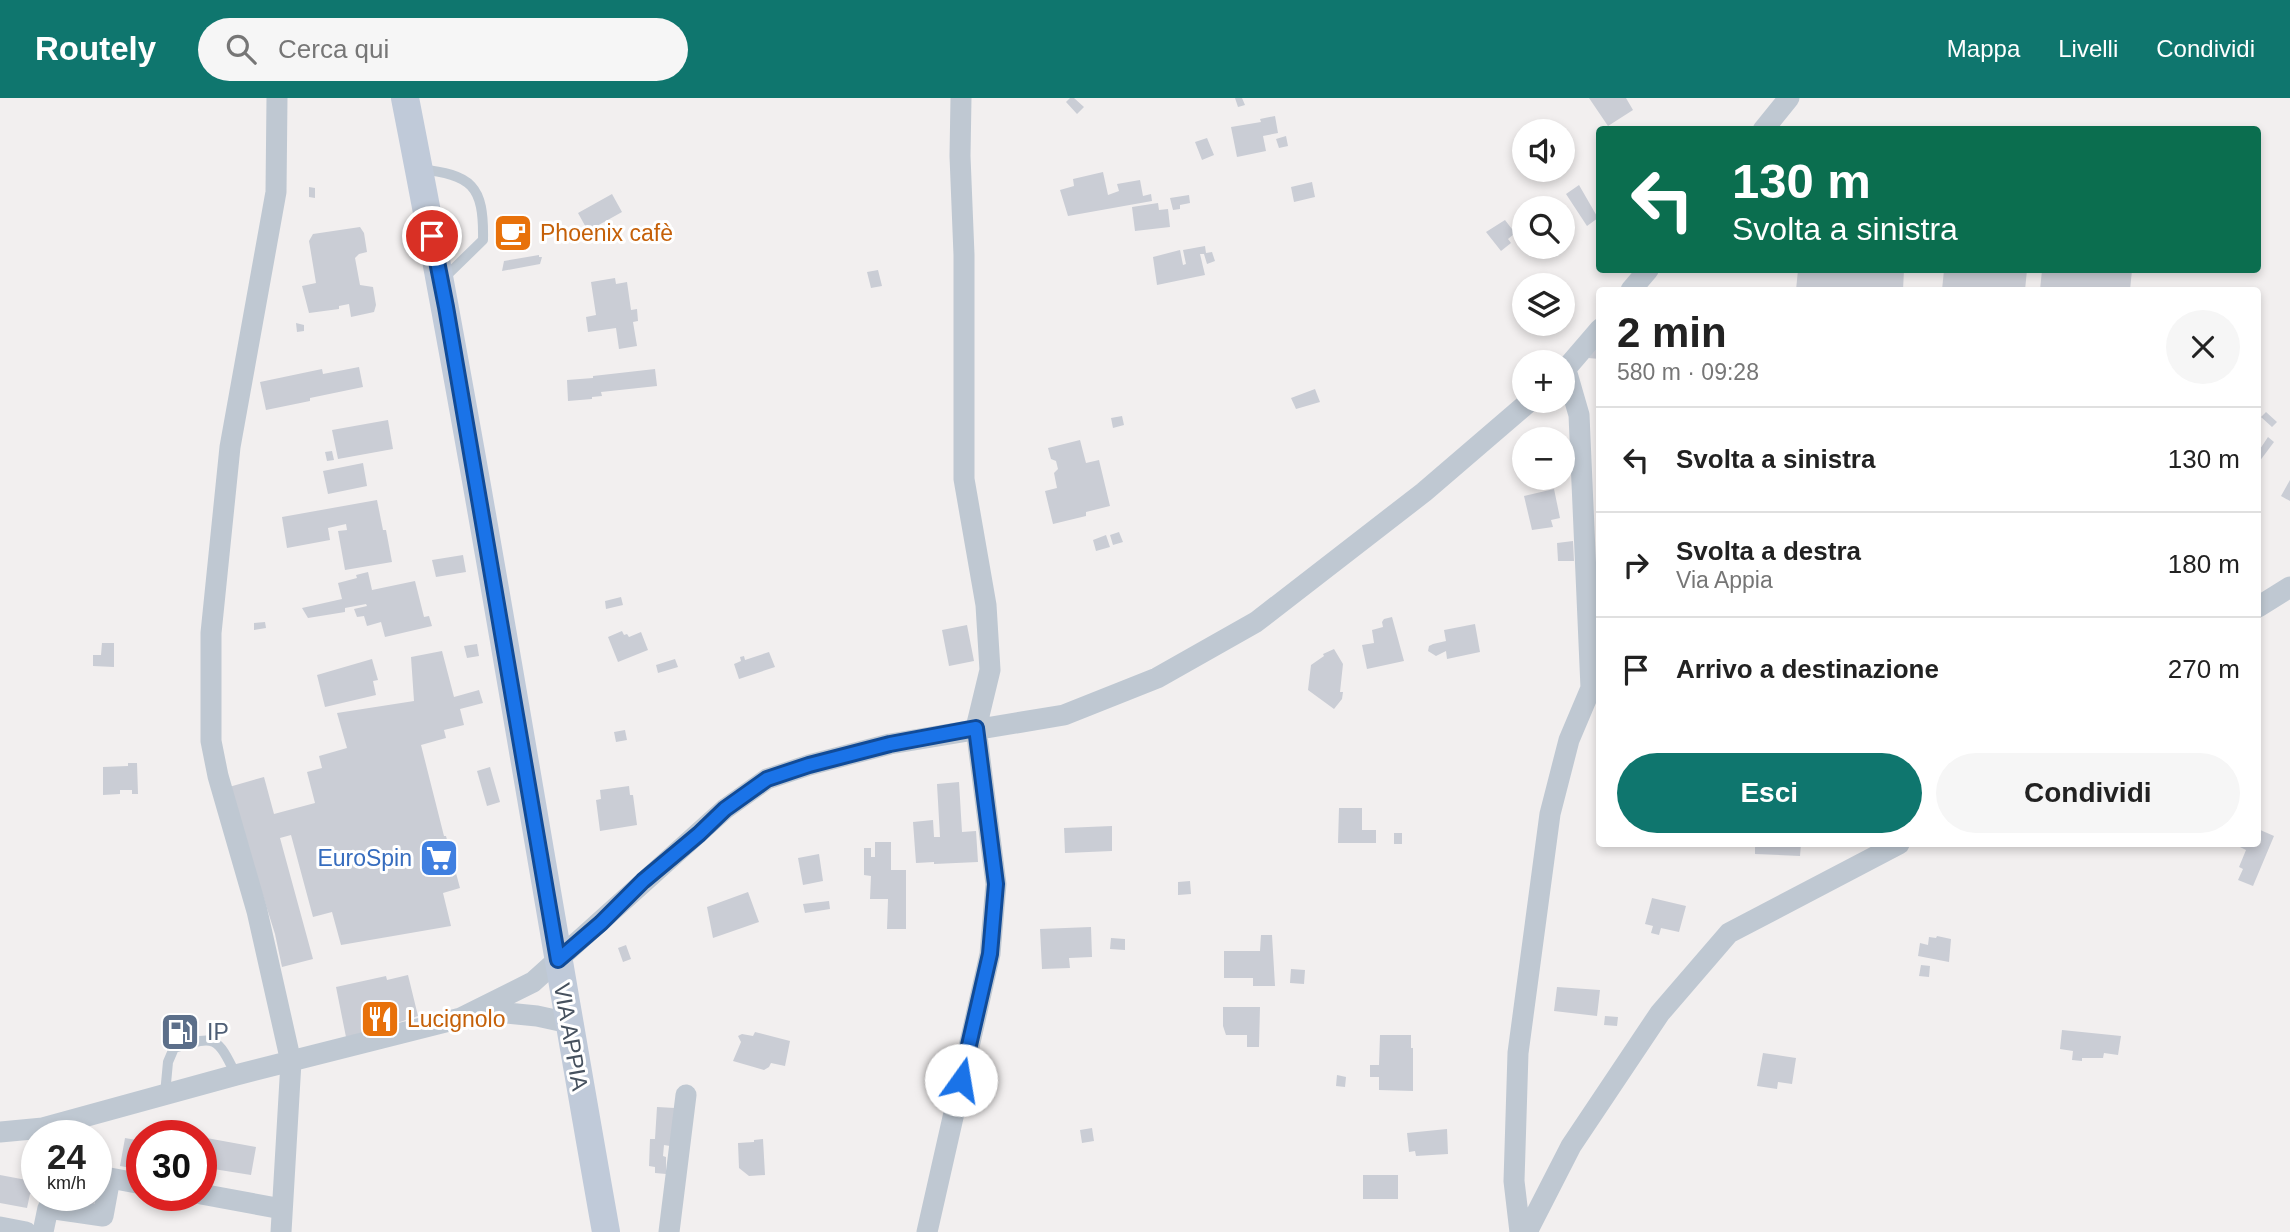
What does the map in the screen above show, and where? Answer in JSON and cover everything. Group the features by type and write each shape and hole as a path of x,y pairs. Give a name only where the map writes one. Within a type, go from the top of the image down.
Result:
{"main road":[{"name":"VIA APPIA","path":"405,98 441,281 606,1232"}],"street":[{"path":"277,98 276,192 230,447 211,633 211,741 218,776 257,911 291,1062 281,1232"},
{"path":"927,1232 990,954 996,884 976,728 990,670 986,605 964,479 961,98"},
{"path":"1766,126 1789,98"},
{"path":"1634,287 1645,273"},
{"path":"1575,358 1596,334"},
{"path":"1520,1232 1514,1181 1518,1053 1550,814 1569,740 1591,688 1579,415 1575,403"},
{"path":"461,1018 533,982 725,809 767,779 890,744 1064,715 1157,678 1256,622 1424,492 1516,413"},
{"path":"2261,605 2290,587"},
{"path":"1527,1232 1571,1146 1660,1013 1729,933 1893,847"},
{"path":"0,1132 43,1128 236,1075 461,1018 507,1013 569,1023"},
{"path":"669,1232 686,1095"},
{"path":"43,1232 48,1208 103,1216 110,1178 126,1181"},
{"path":"217,1197 282,1209"},
{"path":"0,1227 26,1232"}],"lane":[{"path":"419,169 442,171 461,177 475,188 480,202 483,240 441,281"},
{"path":"165,1094 168,1062 174,1048 206,1039 219,1046 236,1075"}],"building":[{"path":"1074,98 1084,107 1077,114 1066,102"},
{"path":"1235,98 1242,98 1245,105 1238,107"},
{"path":"1589,98 1626,98 1633,110 1608,126"},
{"path":"1275,116 1278,133 1263,136 1266,151 1237,157 1231,127 1261,122 1260,119"},
{"path":"1286,136 1288,146 1279,148 1276,139"},
{"path":"1207,138 1214,155 1202,160 1195,142"},
{"path":"1103,172 1108,195 1119,191 1117,184 1140,180 1143,196 1151,194 1152,201 1068,216 1060,190 1074,186 1073,179"},
{"path":"1312,182 1315,197 1294,202 1291,187"},
{"path":"1579,185 1596,215 1596,219 1587,226 1575,208 1575,196 1566,194"},
{"path":"309,187 315,188 315,198 309,197"},
{"path":"612,194 622,212 588,231 578,213"},
{"path":"1189,195 1190,203 1173,210 1170,198"},
{"path":"1158,203 1159,210 1168,209 1170,227 1135,231 1132,207"},
{"path":"1505,220 1512,229 1512,236 1508,239 1511,243 1501,251 1486,232"},
{"path":"360,227 364,233 367,252 355,258 360,285 373,287 376,305 374,312 351,317 349,304 339,306 339,309 309,313 302,286 316,283 309,241 313,234"},
{"path":"1205,246 1206,253 1212,252 1215,261 1207,264 1204,254 1200,254 1205,275 1157,285 1153,257 1180,250 1183,265 1186,264 1183,250"},
{"path":"539,255 542,257 540,264 502,271 504,261"},
{"path":"878,270 882,286 871,288 867,272"},
{"path":"1798,273 1904,273 1903,287 1796,287"},
{"path":"1944,273 2027,273 2025,287 1942,287"},
{"path":"2042,273 2132,273 2130,287 2040,287"},
{"path":"615,278 616,284 627,282 631,310 637,309 638,321 633,322 637,346 619,349 616,328 588,332 586,317 596,315 591,282"},
{"path":"296,323 304,325 304,331 297,332"},
{"path":"1596,349 1596,359 1588,358"},
{"path":"359,367 363,387 266,410 260,382 322,369 323,374"},
{"path":"655,369 657,386 601,392 602,396 592,399 568,401 567,380"},
{"path":"1315,389 1320,402 1296,409 1291,398"},
{"path":"2266,412 2277,422 2272,427 2261,417"},
{"path":"1122,416 1124,425 1113,428 1111,418"},
{"path":"388,420 393,449 338,459 332,430"},
{"path":"2268,437 2274,442 2261,459 2261,448"},
{"path":"1080,440 1086,463 1099,460 1110,506 1086,512 1086,516 1053,524 1045,491 1057,488 1054,473 1058,469 1048,448"},
{"path":"332,451 334,460 327,461 325,452"},
{"path":"363,463 367,486 328,494 323,471"},
{"path":"2290,480 2290,501 2281,496"},
{"path":"1554,490 1560,518 1551,520 1553,527 1532,530 1524,496"},
{"path":"377,500 392,562 345,570 338,531 347,530 346,524 328,528 330,540 287,548 282,517"},
{"path":"1119,532 1123,542 1113,545 1110,535"},
{"path":"1106,535 1110,547 1096,551 1093,540"},
{"path":"1573,541 1574,561 1558,561 1557,543"},
{"path":"463,555 466,572 436,577 432,560"},
{"path":"368,572 372,590 415,581 424,617 429,616 432,626 385,637 381,622 367,626 364,616 357,617 354,609 367,606 366,604 345,608 345,612 308,618 302,608 342,599 338,583"},
{"path":"621,597 623,605 606,609 605,601"},
{"path":"1392,617 1404,661 1367,669 1362,645 1374,643 1372,630 1383,627 1384,619"},
{"path":"265,622 266,628 254,630 254,623"},
{"path":"1475,624 1480,652 1447,659 1446,651 1436,656 1428,651 1429,646 1446,641 1444,630"},
{"path":"967,625 974,661 949,666 942,630"},
{"path":"622,631 629,637 641,632 648,650 618,662 608,637"},
{"path":"102,643 114,643 114,667 93,666 93,655 101,655"},
{"path":"477,644 479,656 467,658 464,646"},
{"path":"1334,649 1343,664 1340,692 1343,692 1342,699 1334,709 1308,690 1311,665 1324,656 1323,654"},
{"path":"442,651 454,697 479,690 483,703 460,709 464,725 444,730 446,738 421,745 460,888 443,893 451,926 341,945 332,912 313,917 291,835 280,838 313,959 282,967 275,934 229,787 264,777 274,814 315,803 307,772 322,768 319,756 347,748 337,713 414,701 411,657"},
{"path":"769,652 775,667 739,679 734,664 741,661 740,657 744,656 745,660"},
{"path":"372,659 378,680 373,681 376,695 325,707 317,675"},
{"path":"675,659 678,667 658,673 656,665"},
{"path":"625,730 627,740 616,742 614,732"},
{"path":"128,763 137,763 138,794 132,794 132,790 120,790 120,794 103,795 103,767 128,766"},
{"path":"490,767 500,802 487,806 477,771"},
{"path":"959,782 962,832 976,831 978,862 916,863 913,822 933,820 934,837 940,837 937,784"},
{"path":"629,786 630,795 633,795 637,825 600,831 596,800 601,799 600,790"},
{"path":"1339,808 1362,808 1362,830 1376,830 1376,843 1338,843"},
{"path":"1112,826 1112,851 1065,853 1064,828"},
{"path":"2261,830 2274,836 2253,886 2238,880 2243,869 2239,867 2246,850 2240,847 2261,847"},
{"path":"1394,833 1402,833 1402,844 1394,844"},
{"path":"875,842 891,842 891,870 906,870 906,929 887,929 888,899 870,899 871,876 864,875 864,848 871,848 871,857 875,857"},
{"path":"1755,847 1801,847 1800,856 1755,854"},
{"path":"819,854 823,881 803,885 798,858"},
{"path":"1190,881 1191,894 1178,895 1178,882"},
{"path":"748,892 759,922 713,938 707,907"},
{"path":"1652,898 1686,906 1679,932 1661,928 1659,935 1651,933 1653,926 1645,924"},
{"path":"829,901 830,909 805,913 803,904"},
{"path":"1091,927 1092,957 1069,958 1070,968 1042,969 1040,929"},
{"path":"1261,935 1272,935 1275,986 1253,986 1253,978 1224,978 1224,951 1260,951"},
{"path":"1929,937 1951,939 1949,962 1918,956 1920,943 1928,945"},
{"path":"1111,938 1125,939 1125,950 1110,949"},
{"path":"626,945 631,959 623,962 618,948"},
{"path":"1921,965 1930,966 1929,977 1919,976"},
{"path":"1291,969 1305,970 1304,984 1290,983"},
{"path":"408,975 418,1016 346,1037 336,987 386,976 387,980"},
{"path":"1557,987 1600,990 1597,1016 1554,1011"},
{"path":"1223,1007 1260,1007 1259,1047 1247,1047 1247,1035 1226,1035"},
{"path":"1605,1016 1618,1017 1617,1026 1604,1025"},
{"path":"2062,1030 2121,1036 2118,1055 2104,1053 2103,1058 2072,1060 2073,1051 2060,1049"},
{"path":"755,1032 790,1041 785,1066 771,1063 764,1070 733,1061 741,1042 738,1036 753,1036"},
{"path":"1380,1035 1411,1035 1413,1091 1379,1090 1379,1077 1370,1077 1370,1065 1379,1065"},
{"path":"1763,1053 1796,1058 1792,1084 1778,1082 1777,1089 1757,1086"},
{"path":"1337,1075 1346,1077 1345,1087 1336,1086"},
{"path":"657,1107 675,1108 670,1146 664,1145 666,1174 655,1173 655,1167 649,1166 650,1139 655,1139"},
{"path":"1092,1128 1094,1141 1082,1143 1080,1130"},
{"path":"1447,1129 1448,1154 1416,1156 1415,1151 1409,1152 1407,1133"},
{"path":"125,1138 126,1138 126,1167 120,1166"},
{"path":"763,1139 765,1175 749,1176 739,1168 738,1143"},
{"path":"217,1140 256,1147 251,1175 217,1170"},
{"path":"0,1175 21,1179 21,1207 0,1203"},
{"path":"1363,1175 1398,1175 1398,1199 1363,1199"}],"place":[{"name":"Phoenix cafè","path":"513,233"},
{"name":"EuroSpin","path":"439,858"},
{"name":"Lucignolo","path":"380,1019"},
{"name":"IP","path":"180,1032"}],"route":[{"path":"432,236 558,960 725,809 767,779 890,744 976,728 996,884 990,954 961,1080"}]}
